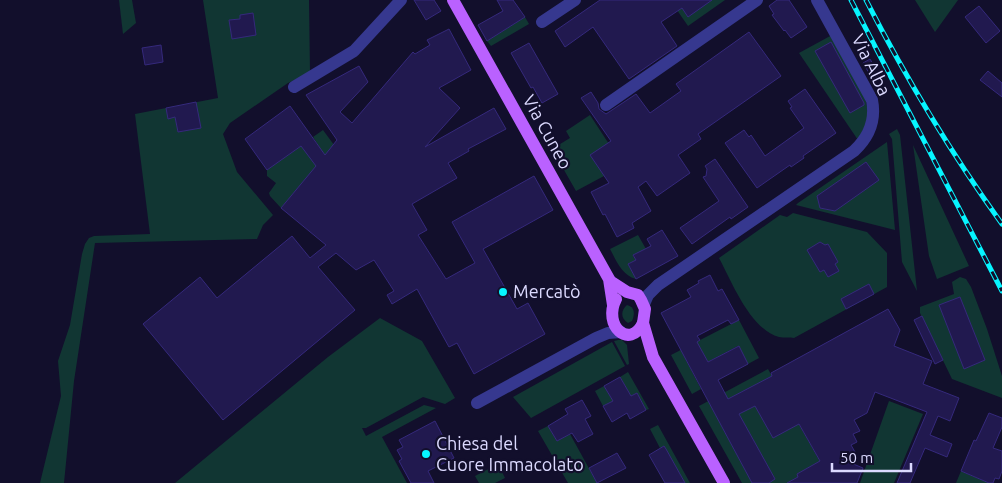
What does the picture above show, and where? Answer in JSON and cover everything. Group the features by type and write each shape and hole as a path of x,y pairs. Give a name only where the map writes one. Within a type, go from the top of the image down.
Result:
{"main road":[{"name":"Via Cuneo","path":"453,0 610,281 613,304 612,320"},
{"name":"Via Cuneo","path":"610,281 630,293 638,295 644,304"},
{"path":"613,304 619,296 630,293"},
{"path":"644,304 644,323 653,357 724,483"},
{"path":"612,320 617,329 653,357"},
{"path":"624,333 639,329 644,323"}],"street":[{"path":"294,87 354,51 402,0"},
{"path":"542,22 575,0"},
{"path":"606,105 758,0"},
{"name":"Via Alba","path":"644,304 648,295 658,286 758,211 854,151 865,138 872,124 874,109 868,91 817,0"},
{"name":"Via Alba","path":"630,293 647,291 658,286"},
{"path":"596,338 612,320"},
{"path":"478,403 596,338 608,333 624,333"}],"green space":[{"path":"119,0 132,0 136,23 123,34"},
{"path":"203,0 309,0 310,73 288,83 230,123 223,134 237,172 273,215 263,225 257,239 95,243 74,381 64,483 40,483 61,396 58,361 70,325 85,244 89,238 94,236 150,234 135,114 218,98"},
{"path":"670,0 725,0 688,26"},
{"path":"915,0 958,0 935,32"},
{"path":"525,17 529,24 491,46 487,41"},
{"path":"832,35 865,96 869,118 858,140 799,53"},
{"path":"590,115 622,164 576,191 552,149 570,138 566,131"},
{"path":"897,129 900,135 917,291 902,262 892,139 889,134"},
{"path":"323,130 334,145 281,208 270,196 269,193 276,183 267,176 267,170 301,146 310,157 320,148 313,137"},
{"path":"887,142 895,230 796,205 798,203"},
{"path":"913,145 969,266 937,279 929,256"},
{"path":"793,213 867,232 887,253 887,287 794,338 779,337 759,325 743,304 719,258 780,215 787,217"},
{"path":"638,235 646,249 633,256 636,260 628,264 636,279 623,271 610,249"},
{"path":"960,277 966,279 971,287 987,329 1002,376 1002,398 952,379 920,313 920,307 954,294 952,282"},
{"path":"627,305 632,307 634,313 632,321 628,323 622,314"},
{"path":"380,318 422,341 455,398 445,404 423,397 366,428 362,428 366,436 424,405 436,408 382,437 407,483 175,483 328,357"},
{"path":"739,320 759,358 748,364 738,346 708,362 702,351 686,360 701,389 692,394 671,355"},
{"path":"622,340 627,345 629,364 627,365 614,341"},
{"path":"612,342 625,366 531,418 513,397"},
{"path":"768,369 832,483 742,483 699,406"},
{"path":"628,372 649,409 646,410 637,393 631,396 620,377"},
{"path":"604,386 613,401 603,406 595,391"},
{"path":"889,401 923,414 894,483 860,483"},
{"path":"658,425 690,483 685,483 664,446 660,448 650,429"},
{"path":"548,426 557,441 570,434 597,483 568,483 538,431"},
{"path":"498,464 505,478 495,483 479,483 475,476"},
{"path":"961,471 989,483 956,483"}],"building":[{"path":"414,0 434,0 441,11 426,20"},
{"path":"497,0 513,0 525,17 487,41 478,25 503,11"},
{"path":"600,0 712,0 688,17 682,8 661,22 677,46 629,79 593,27 565,47 555,31"},
{"path":"777,0 789,0 807,27 791,38 772,15 774,14 769,6"},
{"path":"979,6 1000,31 986,43 965,17"},
{"path":"253,13 256,35 232,39 229,20 240,19 240,15"},
{"path":"449,29 471,70 439,88 460,108 425,147 494,108 506,129 468,149 469,151 448,163 457,178 412,204 427,230 418,235 446,279 475,263 452,222 534,176 553,210 483,249 517,309 528,303 545,334 474,374 457,343 449,347 417,289 392,304 387,295 394,291 374,260 356,270 336,253 318,267 355,310 223,420 143,324 200,277 217,298 292,236 310,258 326,245 281,208 316,166 301,146 267,170 245,139 290,106 325,155 337,140 306,95 359,66 368,82 340,112 352,123 413,52 415,54 430,45 427,40"},
{"path":"749,32 781,76 698,134 701,139 678,155 690,173 657,196 646,181 638,187 651,211 632,223 634,228 617,237 591,192 609,183 590,155 611,141 581,98 591,92 598,103 599,109 606,114 636,94 650,113 681,91 676,84"},
{"path":"831,42 864,103 864,105 850,113 815,51"},
{"path":"529,43 558,94 542,103 511,53"},
{"path":"161,45 163,62 145,65 142,48"},
{"path":"870,59 876,69 869,73 863,63"},
{"path":"988,71 1002,83 1002,97 980,80"},
{"path":"805,89 836,133 803,156 804,158 791,167 790,165 757,188 725,143 744,130 749,137 751,135 765,156 804,128 790,108 792,107 788,101"},
{"path":"196,102 201,128 178,132 175,117 168,119 166,108"},
{"path":"715,159 748,207 731,219 730,217 692,244 680,228 719,201 703,177 706,176 707,169 705,166"},
{"path":"866,162 879,180 835,211 820,208 817,196"},
{"path":"662,230 678,256 636,279 628,264 636,260 633,255 651,246 647,239"},
{"path":"820,242 825,245 828,244 838,262 835,264 839,271 828,277 824,270 820,272 807,250"},
{"path":"710,275 718,291 722,289 739,320 731,324 728,320 697,336 700,340 697,342 708,362 739,346 748,364 718,380 728,399 772,376 771,373 888,309 900,330 894,346 932,361 923,384 959,398 950,421 938,416 930,435 952,444 947,457 925,448 910,483 897,483 927,412 875,392 867,413 854,420 860,431 853,434 857,442 851,445 855,452 841,459 863,468 857,483 787,483 798,477 797,474 820,461 799,424 773,438 755,406 739,414 775,479 769,483 752,483 661,313 691,297 687,290 699,283 698,281"},
{"path":"869,284 874,294 846,309 841,299"},
{"path":"960,297 985,360 964,369 939,305"},
{"path":"922,316 943,360 935,364 914,320"},
{"path":"620,377 631,396 637,393 646,410 630,419 627,413 612,422 603,406 613,401 604,386"},
{"path":"582,400 591,416 585,419 593,434 578,442 572,433 557,441 548,426 568,414 565,409"},
{"path":"989,413 1002,418 1002,427 993,448 1002,451 1002,471 999,479 995,478 993,483 961,471 974,440 976,441"},
{"name":"Chiesa del Cuore Immacolato","path":"435,421 454,458 428,471 434,483 411,483 399,461 402,459 397,450 403,447 399,440"},
{"path":"664,446 685,483 665,483 649,455"},
{"path":"617,453 626,468 597,483 589,468"}],"railway":[{"path":"851,0 1002,291"},
{"path":"866,0 930,115 1002,224"}],"place":[{"name":"Mercatò","path":"503,292"},
{"name":"Chiesa del Cuore Immacolato","path":"426,454"}]}
